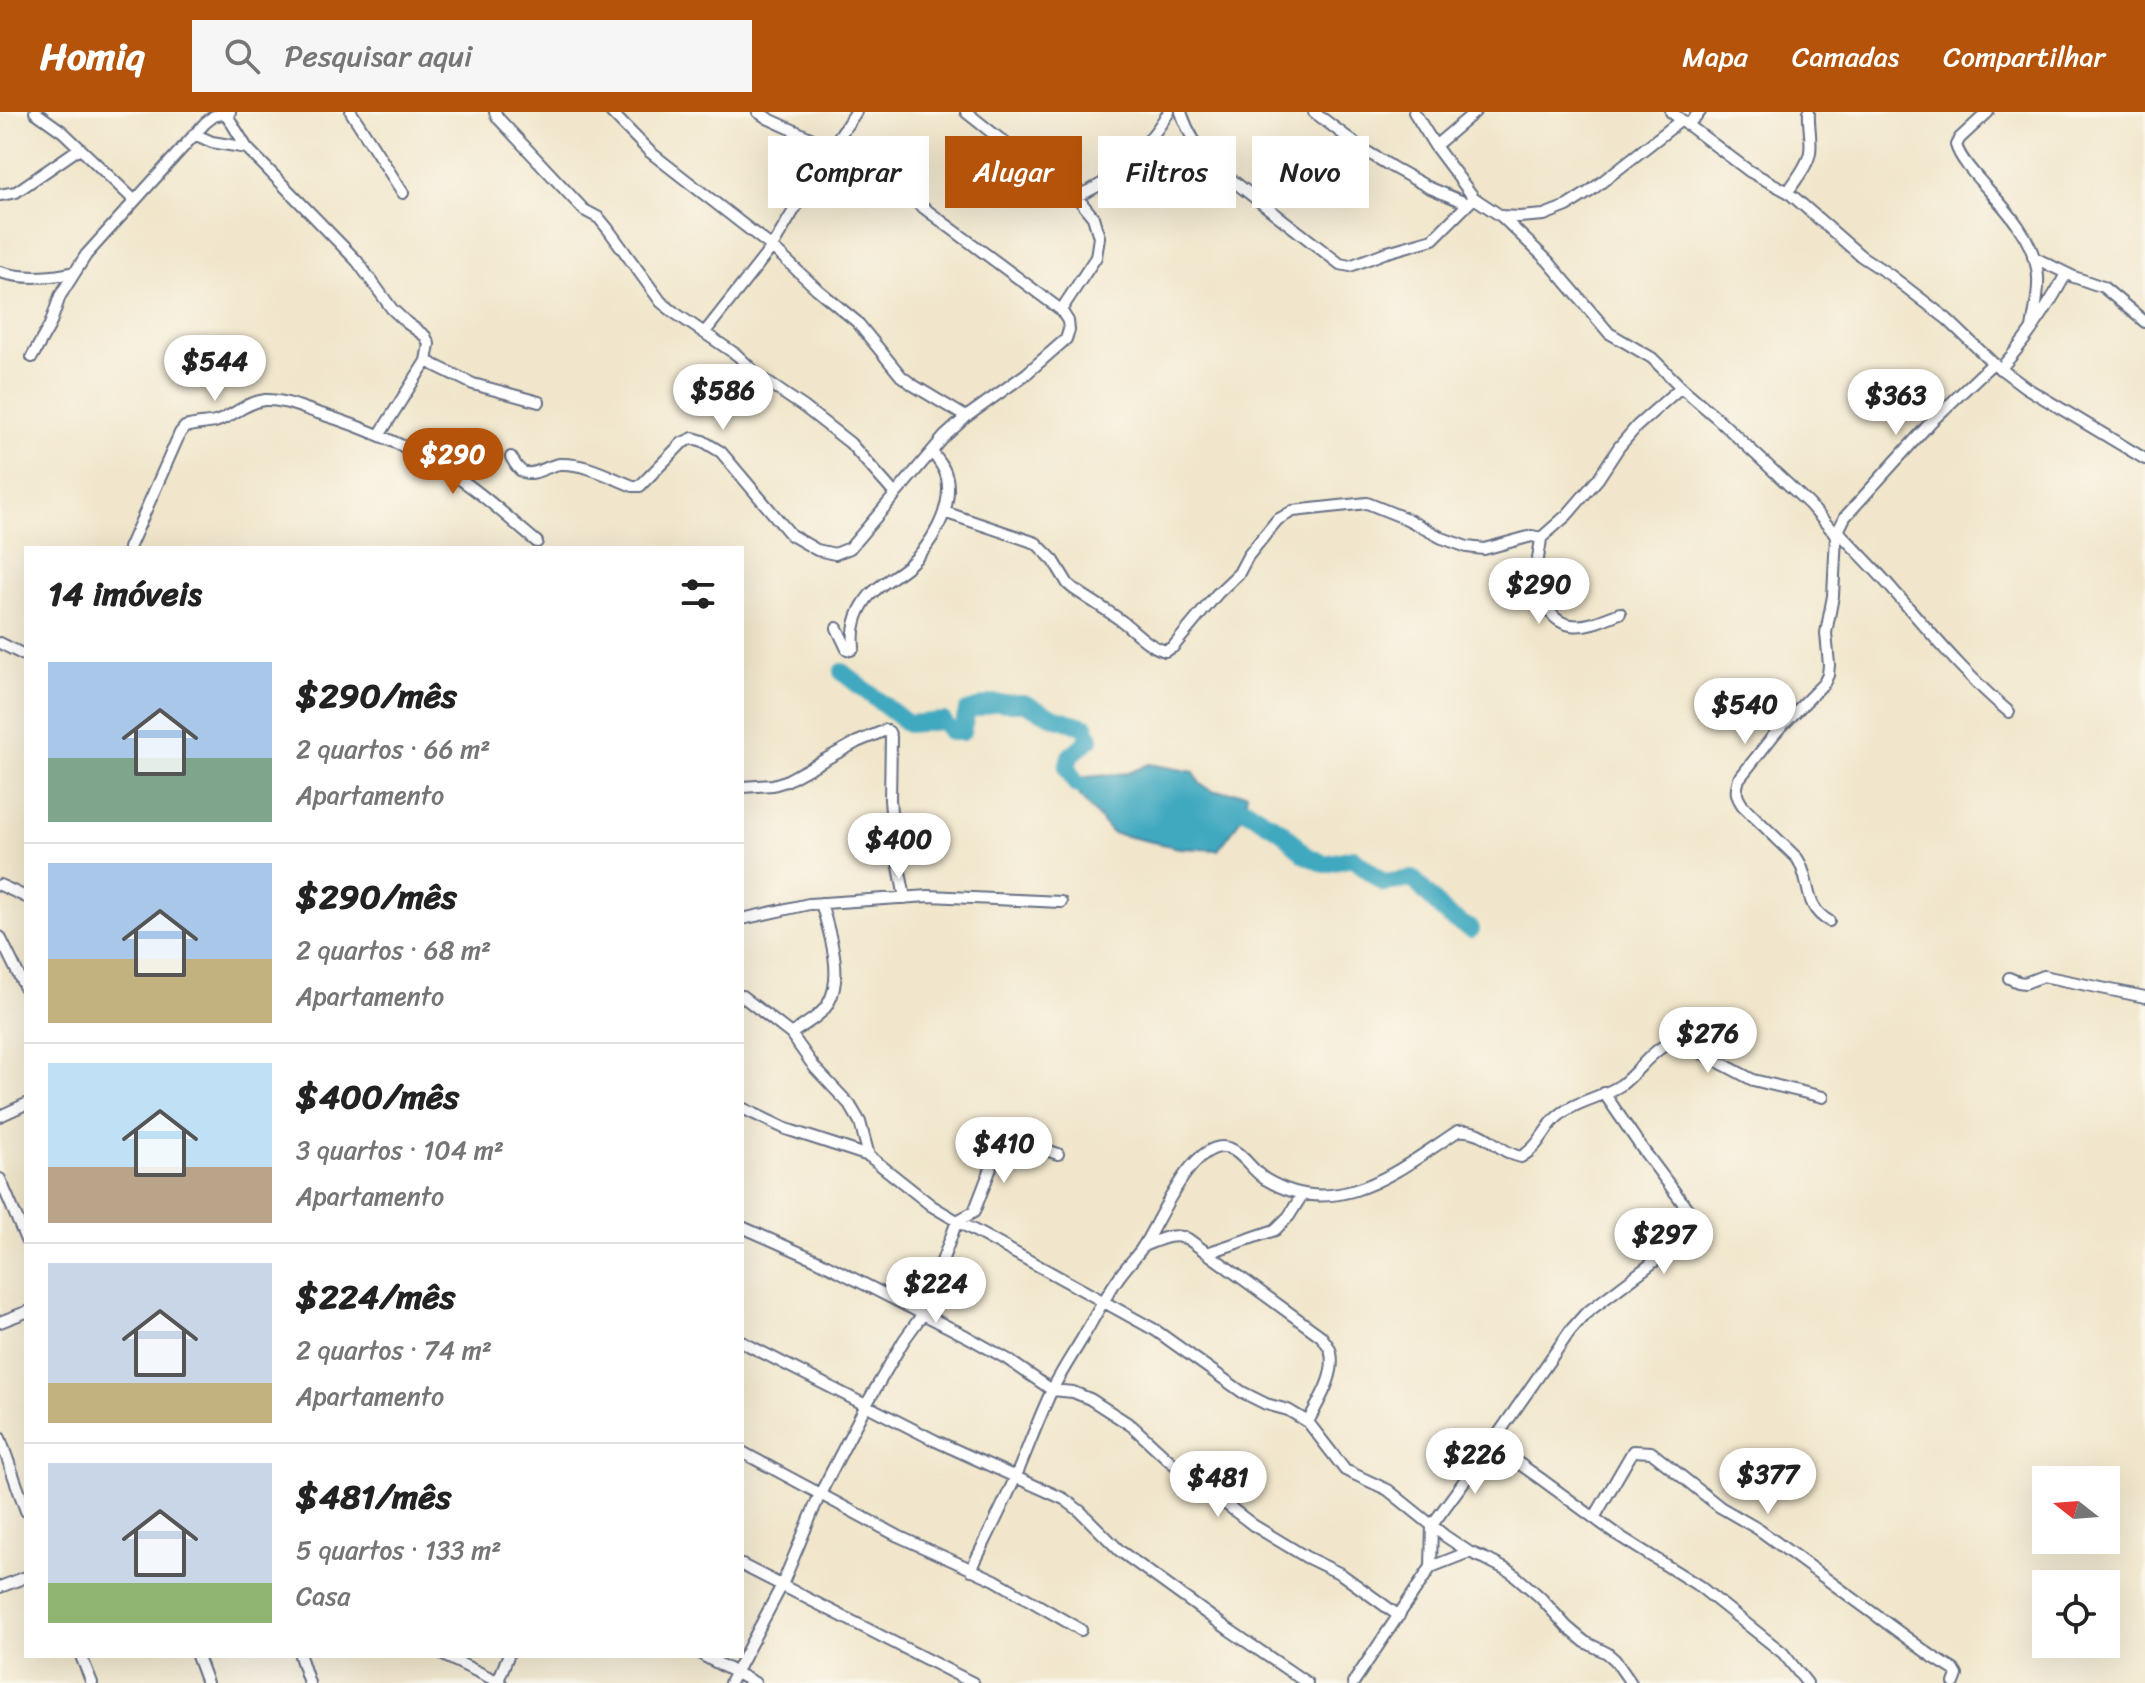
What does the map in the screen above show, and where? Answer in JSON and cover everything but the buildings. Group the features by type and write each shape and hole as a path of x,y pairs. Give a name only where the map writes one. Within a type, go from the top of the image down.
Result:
{"street":[{"path":"35,112 63,132 134,200"},
{"path":"225,112 247,148 357,261 392,309 425,336 429,344 426,361 380,434"},
{"path":"32,357 42,343 60,296 74,272 194,134 214,116 232,112"},
{"path":"351,112 403,193"},
{"path":"495,112 584,210 599,218 661,302 737,355 761,378 850,443 895,494"},
{"path":"611,112 650,152 772,247 857,322 901,376 966,417"},
{"path":"758,112 807,136"},
{"path":"839,136 856,112"},
{"path":"966,112 996,136"},
{"path":"1082,194 1103,183 1146,145 1169,112"},
{"path":"1181,112 1201,154 1340,264 1350,266 1433,239 1471,201"},
{"path":"1314,112 1392,167 1428,187 1471,201 1501,216 1548,261 1609,333 1652,358 1809,504 1893,590 1948,655 2009,712"},
{"path":"1414,112 1471,201"},
{"path":"1435,146 1475,112"},
{"path":"1671,112 1749,171 1788,192 1861,256 1947,319 1996,366 2025,387 2145,459"},
{"path":"1501,216 1544,215 1567,206 1700,112"},
{"path":"1788,192 1808,160 1809,112"},
{"path":"1988,112 1960,138 1957,151 2006,209 2033,257 2038,280 2032,328"},
{"path":"194,134 228,146 247,148"},
{"path":"0,195 16,192 80,148"},
{"path":"1061,310 1096,257 1099,237 1093,217 1082,203"},
{"path":"705,332 772,247 795,208"},
{"path":"511,457 523,472 532,473 555,464 572,464 640,486 682,443 693,438 721,452 791,535 817,550 835,554 850,548 944,437 966,417 1026,374 1066,339 1069,330 1068,321 1061,310 924,208"},
{"path":"2033,257 2110,292 2145,322"},
{"path":"0,272 13,276 56,276 74,272"},
{"path":"1829,921 1814,908 1803,867 1797,858 1737,797 1739,779 1828,675 1826,633 1833,596 1836,533 1845,517 1931,422 2016,351 2066,274"},
{"path":"426,361 473,384 539,402"},
{"path":"1620,613 1596,622 1572,626 1556,620 1543,600 1537,573 1541,538 1567,515 1637,426 1681,387"},
{"path":"130,546 185,427 217,421 255,402 276,401 380,434 447,470 537,542"},
{"path":"837,628 847,649 851,650 854,647 855,621 866,599 919,555 934,535 944,512 948,491 947,477 932,452"},
{"path":"944,512 1036,543 1054,561 1068,584 1145,641 1165,651 1173,647 1217,594 1239,573 1248,556 1277,520 1293,511 1367,503 1407,519 1442,538 1484,549 1532,536 1541,538"},
{"path":"0,643 24,655"},
{"path":"744,787 786,781 857,742 886,730 889,732 893,835 905,898"},
{"path":"0,885 24,896"},
{"path":"744,919 809,904 929,896 1061,902"},
{"path":"791,1034 821,1012 829,1003 834,987 835,953 821,903"},
{"path":"0,937 24,986"},
{"path":"2009,978 2025,983 2043,976 2145,997"},
{"path":"744,998 791,1034 815,1068 855,1111 869,1156"},
{"path":"971,1570 1052,1390 1103,1302 1143,1246 1177,1185 1211,1149 1221,1146 1231,1148 1261,1177 1278,1187 1302,1195 1331,1196 1358,1191 1392,1174 1458,1131 1478,1133 1510,1155 1521,1157 1532,1151 1554,1120 1569,1108 1618,1087 1656,1052 1668,1044 1681,1042 1753,1080 1823,1097"},
{"path":"1353,1683 1431,1567 1432,1525 1570,1331 1585,1314 1692,1233 1696,1225 1692,1215 1604,1093"},
{"path":"0,1116 24,1105"},
{"path":"744,1109 786,1129 869,1156 932,1206 1155,1330 1242,1392 1266,1404 1288,1410 1308,1422 1345,1470 1388,1490 1445,1536 1469,1552 1511,1572 1540,1597 1567,1627 1615,1660 1631,1683"},
{"path":"744,1655 782,1585 820,1494 866,1405 922,1315 957,1221 974,1212 1001,1142 1011,1138 1058,1154"},
{"path":"0,1179 24,1235"},
{"path":"1207,1253 1275,1230 1289,1216 1302,1195"},
{"path":"744,1228 819,1261 997,1353 1052,1390 1073,1392 1090,1399 1132,1426 1170,1461 1253,1525 1341,1574 1399,1616"},
{"path":"1143,1246 1170,1236 1188,1239 1321,1336 1331,1350 1331,1364 1327,1382 1308,1422"},
{"path":"0,1322 24,1313"},
{"path":"744,1343 936,1441 1064,1499 1120,1551 1307,1683"},
{"path":"0,1438 24,1505"},
{"path":"1490,1446 1616,1534 1699,1586 1783,1653 1807,1683"},
{"path":"1594,1518 1633,1451 1651,1452 1720,1507 1758,1529 1954,1670 1957,1675 1954,1683"},
{"path":"744,1453 898,1536 995,1580 1081,1630"},
{"path":"1431,1567 1469,1552"},
{"path":"744,1566 973,1683"},
{"path":"0,1587 24,1578"},
{"path":"82,1658 92,1683"},
{"path":"198,1658 207,1683"},
{"path":"301,1658 309,1683"},
{"path":"449,1658 500,1682 507,1658"},
{"path":"708,1658 755,1683"},
{"path":"730,1683 743,1658"}],"water":[{"path":"1149,764 1194,772 1200,784 1212,791 1247,793 1241,817 1218,850 1179,848 1112,833 1072,784 1077,778 1129,773"}],"waterway":[{"path":"842,672 908,724 943,721 951,732 962,732 967,711 993,703 1024,703 1053,717 1086,727 1090,739 1070,756 1067,768 1076,784 1097,790"},
{"path":"1223,810 1245,809 1283,832 1305,855 1325,864 1353,858 1384,883 1413,879 1449,917 1471,929"}]}
